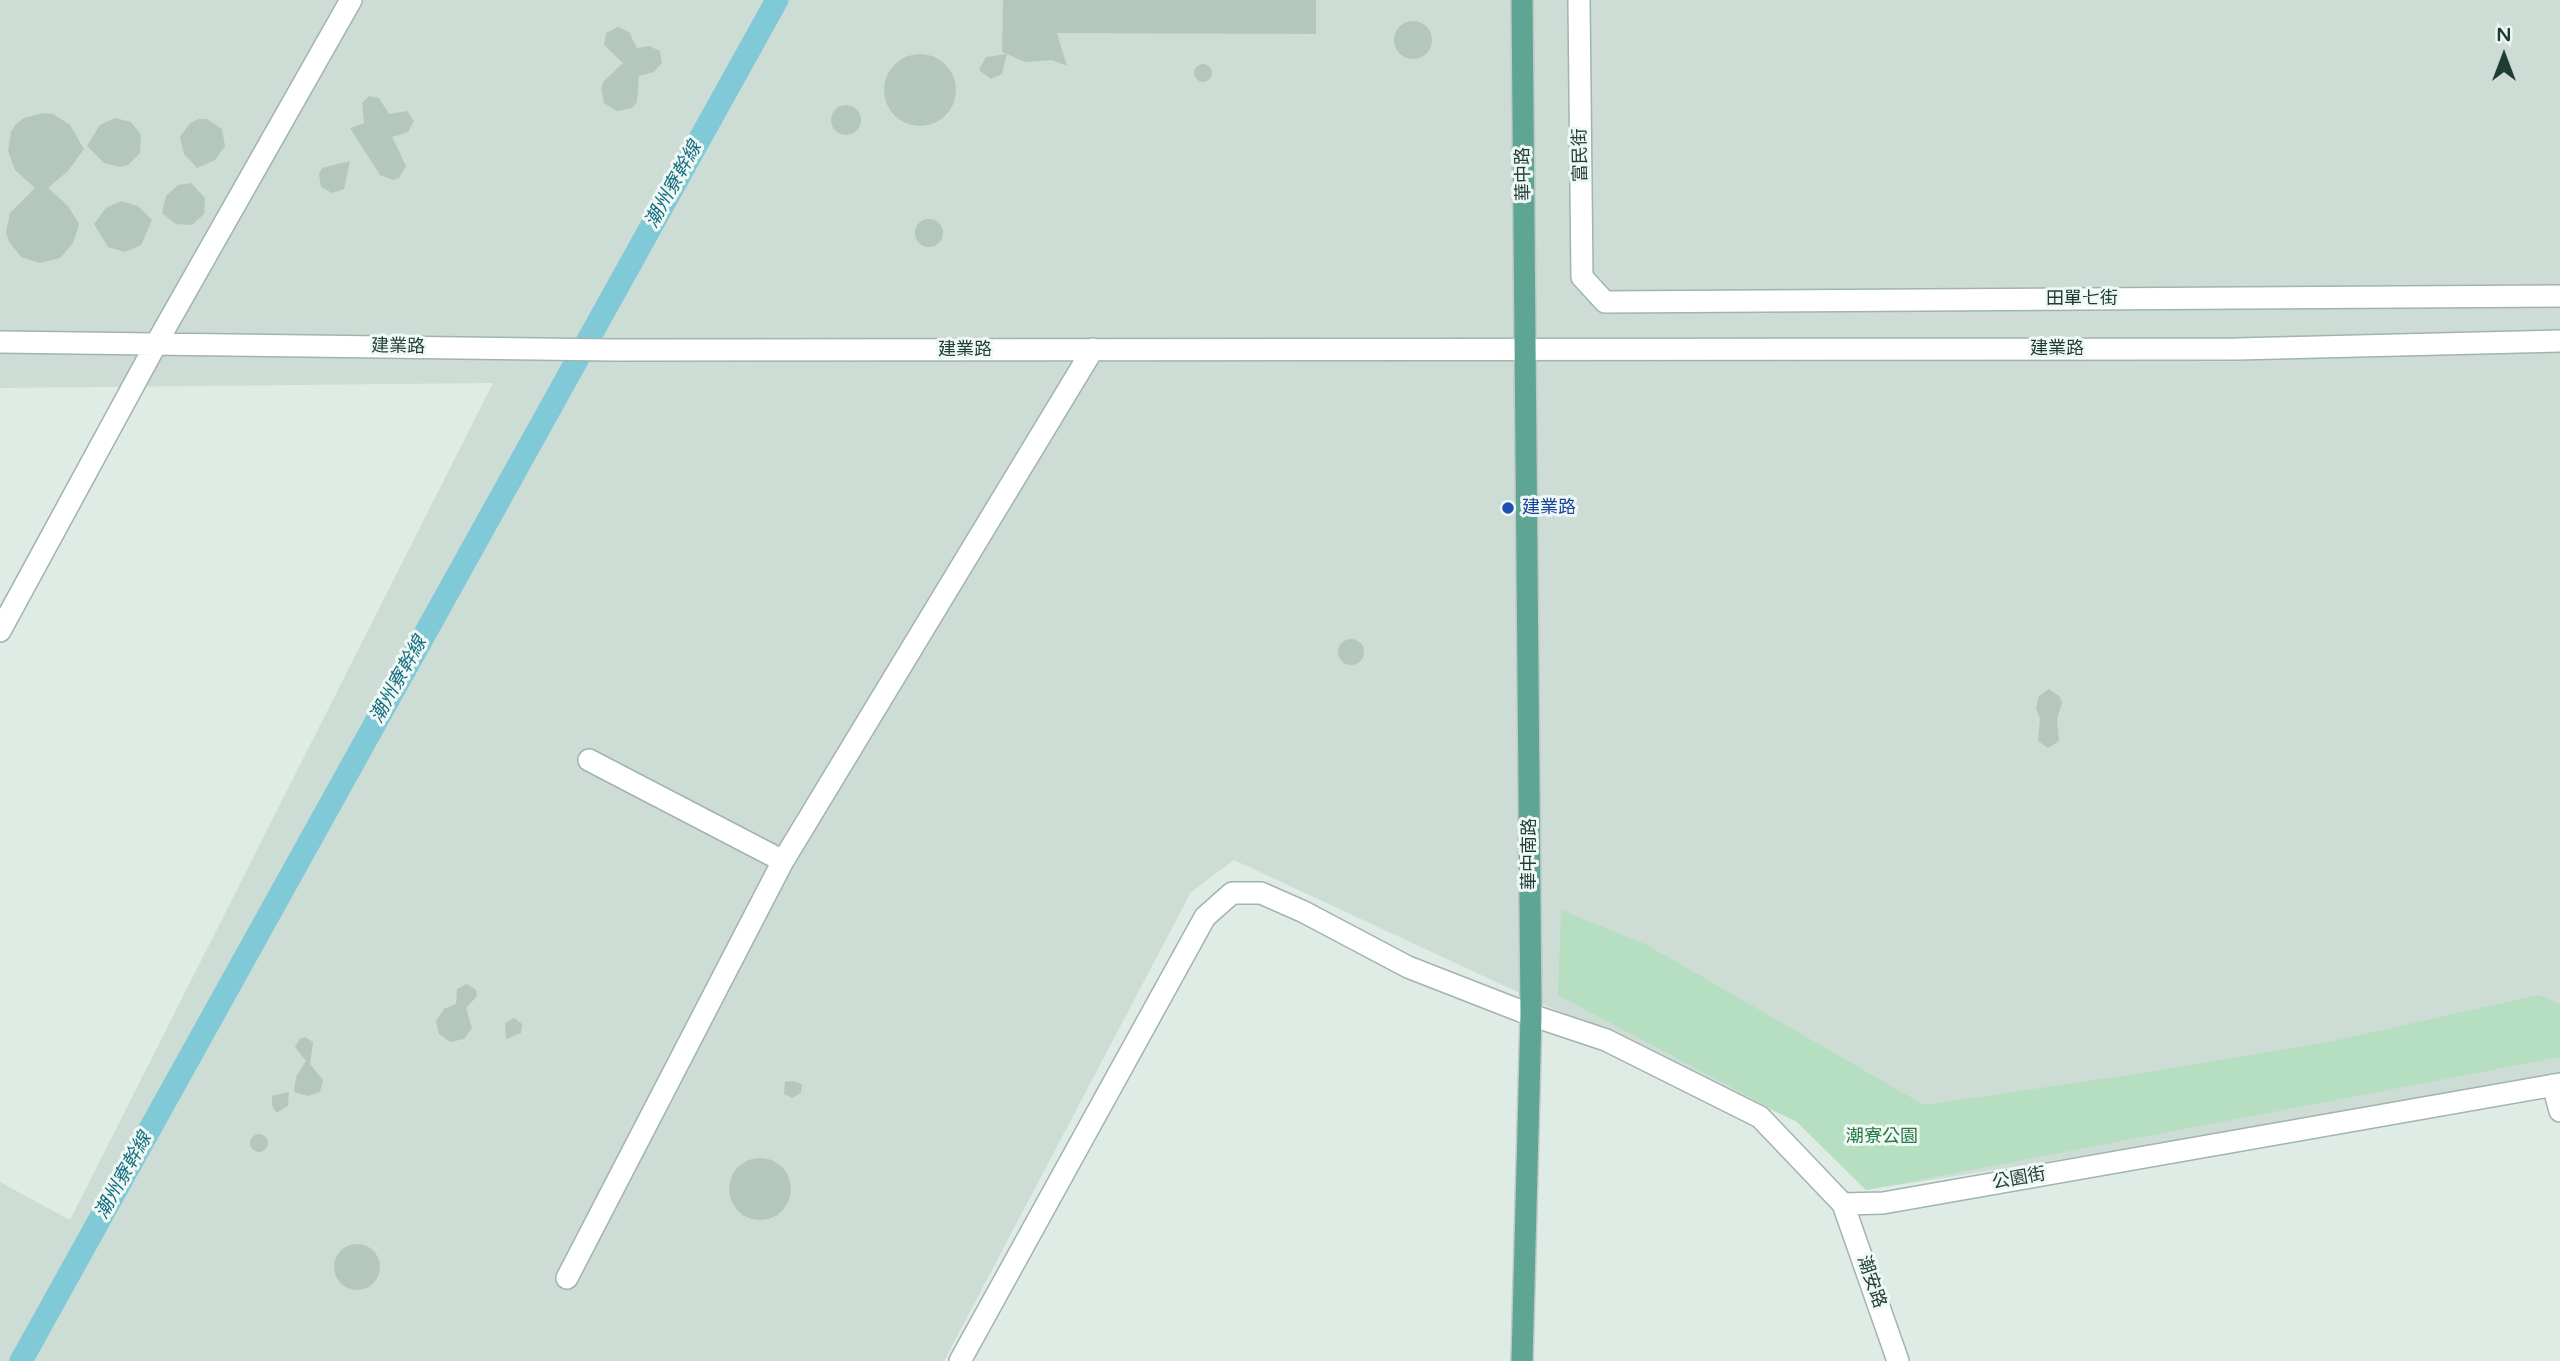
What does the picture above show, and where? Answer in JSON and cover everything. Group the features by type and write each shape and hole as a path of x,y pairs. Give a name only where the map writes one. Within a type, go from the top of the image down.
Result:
{"main road":[{"name":"華中路","path":"1522,0 1527,348"},
{"name":"華中南路","path":"1522,1361 1531,1015 1527,348"}],"street":[{"path":"0,631 156,344 351,0"},
{"name":"富民街","path":"1579,0 1582,277 1605,302"},
{"name":"田單七街","path":"1605,302 2560,296"},
{"name":"建業路","path":"0,342 613,350 2237,349 2560,341"},
{"path":"567,1278 783,861 1093,349"},
{"path":"589,760 783,861"},
{"path":"960,1361 1205,917 1232,893 1261,893 1304,912 1408,967 1531,1015 1606,1040 1760,1117 1843,1204"},
{"path":"2556,1085 2560,1111"},
{"name":"公園街","path":"1843,1204 1897,1201 2556,1085"},
{"name":"潮安路","path":"1843,1204 1898,1361"}],"shaded area":[{"path":"0,0 2560,0 2560,1081 1866,1190 1797,1122 1234,860 1191,892 944,1361 0,1361 0,1182 70,1220 493,383 0,388"}],"green space":[{"name":"潮寮公園","path":"1561,910 1647,945 1924,1105 2123,1076 2333,1041 2539,995 2560,1004 2560,1057 1866,1190 1797,1122 1558,995"}],"building":[{"path":"1003,0 1316,0 1316,34 1057,33 1067,66 1052,60 1025,62 1002,52"},
{"path":"1413,21 1427,26 1432,40 1427,54 1413,59 1399,54 1394,40 1399,26"},
{"path":"618,27 629,32 637,48 649,46 660,51 662,63 654,72 639,76 637,102 632,108 617,111 604,103 601,88 604,81 623,63 604,45 606,33"},
{"path":"913,54 927,54 946,64 956,83 956,97 946,116 927,126 913,126 894,116 884,97 884,83 894,64"},
{"path":"1007,54 1002,74 991,79 979,70 986,57"},
{"path":"1203,64 1209,67 1212,73 1209,79 1203,82 1197,79 1194,73 1197,67"},
{"path":"369,96 379,98 389,114 407,111 414,121 408,132 392,137 406,166 399,178 393,180 380,175 350,128 364,123 362,103"},
{"path":"846,105 857,109 861,120 857,131 846,135 835,131 831,120 835,109"},
{"path":"43,113 53,114 70,125 84,149 68,171 48,188 68,206 79,224 73,243 60,258 40,263 21,257 9,242 6,232 10,213 35,188 15,170 8,151 11,132 24,118"},
{"path":"115,118 131,122 141,135 140,153 128,165 120,167 104,163 87,146 100,125"},
{"path":"207,119 222,129 225,146 215,160 197,168 184,154 180,137 190,123"},
{"path":"350,161 344,189 332,193 321,187 319,174 322,168"},
{"path":"191,183 205,198 204,214 192,225 176,224 162,213 166,196 178,185"},
{"path":"121,201 138,206 152,220 141,245 125,252 108,247 94,224 106,208"},
{"path":"929,219 939,223 943,233 939,243 929,247 919,243 915,233 919,223"},
{"path":"1351,639 1360,643 1364,652 1360,661 1351,665 1342,661 1338,652 1342,643"},
{"path":"2049,689 2060,697 2062,703 2057,719 2059,741 2048,748 2038,741 2040,719 2036,708 2039,696"},
{"path":"467,984 476,990 477,996 466,1008 472,1028 464,1039 450,1042 439,1034 436,1021 444,1009 456,1004 457,989"},
{"path":"514,1018 522,1024 521,1033 506,1039 505,1023"},
{"path":"305,1037 313,1042 310,1064 323,1080 320,1092 308,1096 294,1092 296,1077 306,1061 295,1047 300,1039"},
{"path":"785,1082 802,1084 801,1093 792,1098 784,1094"},
{"path":"289,1092 288,1106 276,1113 272,1096"},
{"path":"259,1134 265,1137 268,1143 265,1149 259,1152 253,1149 250,1143 253,1137"},
{"path":"760,1158 782,1167 791,1189 782,1211 760,1220 738,1211 729,1189 738,1167"},
{"path":"357,1244 373,1251 380,1267 373,1283 357,1290 341,1283 334,1267 341,1251"}],"waterway":[{"name":"潮州寮幹線","path":"21,1361 777,0"}],"place":[{"name":"建業路","path":"1508,508"}]}
